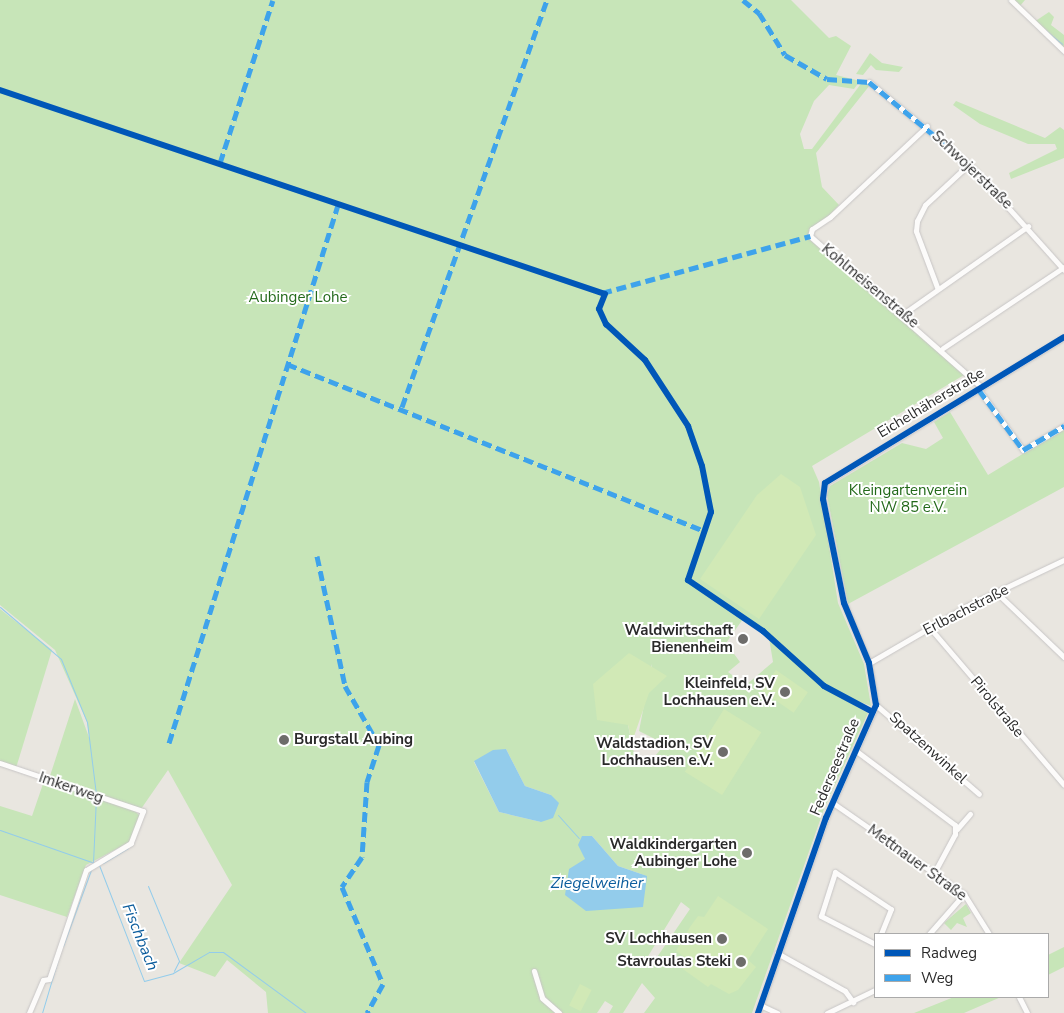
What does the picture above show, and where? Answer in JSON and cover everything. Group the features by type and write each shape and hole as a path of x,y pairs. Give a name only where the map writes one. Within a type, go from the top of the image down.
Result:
{"street":[{"path":"1011,0 1064,51"},
{"name":"Schwojerstraße","path":"869,82 928,126 969,164 1028,226 1063,268"},
{"name":"Kohlmeisenstraße","path":"928,126 810,232 943,348 980,388 1023,450 1064,426"},
{"path":"937,287 916,231 917,221 925,206 969,164"},
{"path":"903,314 937,287 1028,226"},
{"path":"943,348 1063,268"},
{"name":"Eichelhäherstraße","path":"823,499 830,478 1064,337"},
{"name":"Federseestraße","path":"758,1013 776,953 833,803 854,750 876,705 869,663 845,610 823,499"},
{"name":"Erlbachstraße","path":"869,663 930,628 1064,560"},
{"path":"998,594 1064,657"},
{"name":"Pirolstraße","path":"930,628 1064,785"},
{"name":"Spatzenwinkel","path":"876,705 979,794"},
{"path":"854,750 956,829"},
{"name":"Imkerweg","path":"0,763 96,797 143,811 131,843 99,862 90,865 49,979 43,980 28,1013"},
{"name":"Mettnauer Straße","path":"833,803 964,894 988,933"},
{"path":"934,873 956,829 967,812 970,814"},
{"path":"874,943 821,916 835,872 891,909 880,933"},
{"path":"930,933 964,894"},
{"path":"776,953 845,990 853,1002"},
{"path":"534,971 542,998 559,1013"},
{"path":"827,1013 874,991"},
{"path":"1020,998 1027,1013"},
{"path":"760,1005 777,1013"}],"green space":[{"name":"Aubinger Lohe","path":"0,0 791,0 829,38 836,36 851,46 836,75 860,81 854,89 829,85 814,101 800,134 804,149 812,149 863,81 870,85 816,153 822,187 839,205 808,238 964,375 812,466 819,482 838,603 864,664 871,706 829,691 868,713 824,809 752,1013 644,1013 655,998 642,983 623,1013 609,1013 613,1006 605,1001 597,1013 268,1013 266,992 227,960 215,977 179,963 232,885 168,770 141,809 49,779 75,699 90,740 87,722 55,650 0,605","holes":["743,619 768,632 773,662 746,685 728,672 740,662 726,643","652,664 639,731 665,744 646,767 636,763 628,725","506,749 525,786 551,795 541,822 499,812 474,762","592,836 618,866 647,876 585,859 582,851","681,902 690,909 653,963 647,958"]},
{"path":"1009,0 1025,0 1019,7 1034,22 1049,12 1054,17 1051,25 1064,35 1064,54"},
{"path":"870,53 882,63 903,67 899,72 876,70 871,65 863,75 856,74"},
{"path":"956,101 1045,138 1060,127 1064,130 1064,158 1011,179 1009,173 1057,149 1055,144 1028,144 980,124 953,105"},
{"name":"Kleingartenverein NW 85 e.V.","path":"950,412 988,475 1064,429 1064,487 848,604 827,495 830,486 902,443 926,449 943,438 934,422"},
{"path":"781,474 800,487 816,535 759,619 700,579 757,495"},
{"path":"0,609 52,650 16,768 0,762"},
{"path":"629,653 667,676 649,693 632,742 628,725 597,720 593,684"},
{"name":"Kleinfeld, SV Lochhausen e.V.","path":"776,670 808,692 794,713 762,690"},
{"name":"Waldstadion, SV Lochhausen e.V.","path":"724,709 761,732 722,795 685,772"},
{"path":"44,781 133,809 140,816 130,842 86,865 67,917 0,895 0,806 32,816"},
{"name":"SV Lochhausen","path":"718,896 768,929 748,960 756,967 738,990 729,994 711,984 708,987 680,967 686,958 676,951 698,916 704,917"},
{"path":"966,904 971,913 963,918 967,927 957,923 951,930 944,923"},
{"path":"1064,947 1064,967 1049,974 1049,954"},
{"path":"580,984 592,990 581,1011 569,1005"},
{"path":"952,998 999,998 964,1013 914,1013"}],"water":[{"path":"506,749 525,786 551,795 559,803 553,818 541,822 499,812 474,761 493,750"},
{"name":"Ziegelweiher","path":"582,836 592,836 618,866 647,876 643,907 586,911 565,895 569,869 585,859 578,845"}],"waterway":[{"path":"1045,30 1062,44"},
{"path":"0,607 61,659 87,722 96,794"},
{"path":"93,863 96,798"},
{"path":"558,815 579,838"},
{"path":"0,830 94,863"},
{"path":"103,863 128,848"},
{"name":"Fischbach","path":"99,865 144,981 173,973 209,952 223,952 306,1013"},
{"path":"63,946 91,870"},
{"path":"148,886 179,961 174,971"},
{"path":"42,1013 58,959"}],"marked path":[{"path":"220,163 273,0"},
{"path":"402,407 547,0"},
{"path":"743,0 759,13 785,55 827,79 869,82 962,158"},
{"path":"169,743 339,202"},
{"path":"602,293 810,236"},
{"path":"287,364 707,532"},
{"path":"979,390 1023,450 1064,426"},
{"path":"317,556 345,686 379,745 367,782 362,857 342,887 383,984 367,1013"}],"cycle path":[{"path":"0,90 605,294 599,309 606,324 645,360 688,426 702,466 711,512 688,580 763,631 824,686 873,712"},
{"path":"758,1013 826,818 876,705 869,663 844,603 823,499 825,483 1064,337"}],"place":[{"name":"Waldwirtschaft Bienenheim","path":"743,639"},
{"name":"Kleinfeld, SV Lochhausen e.V.","path":"785,692"},
{"name":"Burgstall Aubing","path":"284,740"},
{"name":"Waldstadion, SV Lochhausen e.V.","path":"723,752"},
{"name":"Waldkindergarten Aubinger Lohe","path":"747,853"},
{"name":"SV Lochhausen","path":"722,939"},
{"name":"Stavroulas Steki","path":"741,962"}]}
